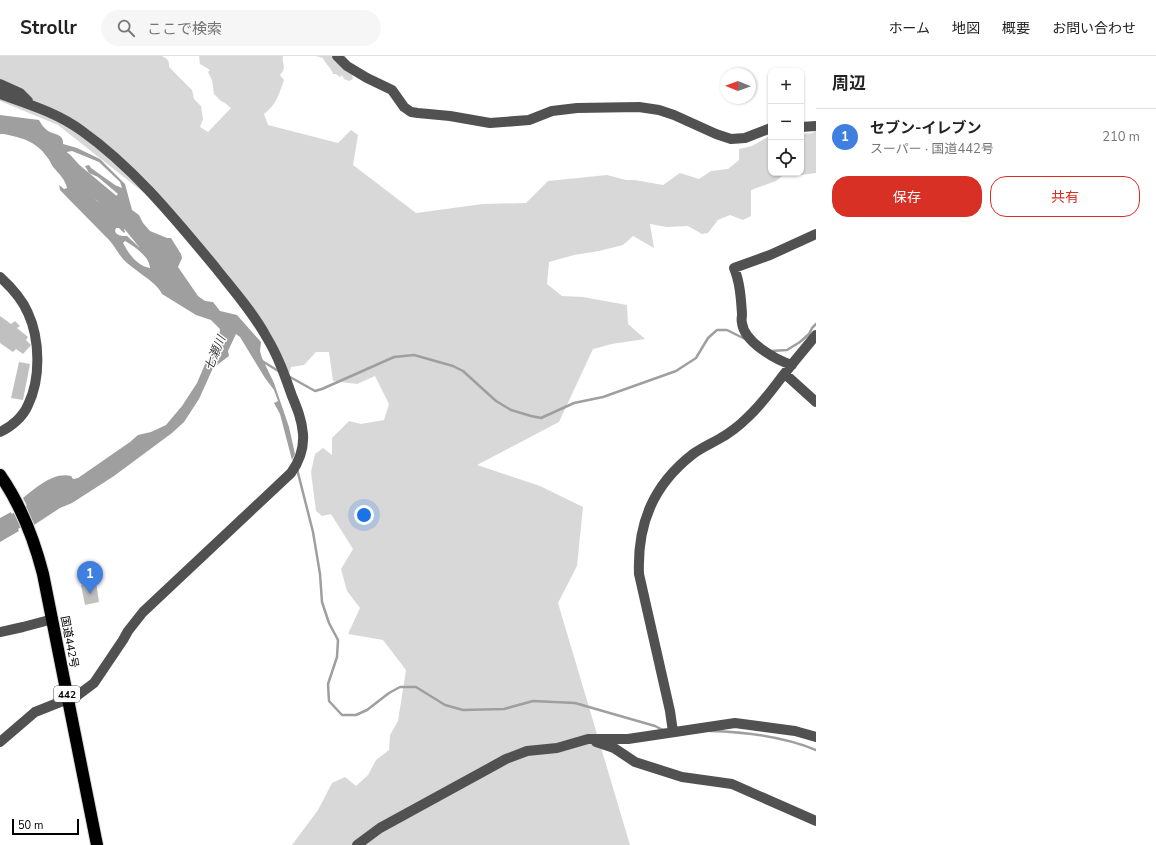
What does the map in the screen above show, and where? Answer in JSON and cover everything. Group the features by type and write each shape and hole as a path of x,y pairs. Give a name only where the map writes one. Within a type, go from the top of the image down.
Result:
{"highway":[{"name":"国道442号","path":"0,475 18,504 44,574 97,845"}],"street":[{"path":"337,56 347,66 392,90 404,107 411,112 418,114 450,116 490,123 529,120 552,111 577,108 639,107 659,110 674,115 716,134 731,139 745,138 768,129"},
{"path":"0,84 20,93 33,105"},
{"path":"0,94 33,105 68,121 102,147 151,193 200,248 252,314 272,346 284,372 303,433 300,456 288,477 143,612 128,630 94,683 78,695 35,712 0,742"},
{"path":"804,127 816,126"},
{"path":"792,365 771,356 750,339 742,324 738,276 734,268 770,255 816,234"},
{"path":"0,277 18,296 28,313 34,334 37,365 34,390 28,406 17,420 6,430 0,432"},
{"path":"673,732 670,711 639,574 638,554 641,535 647,515 657,491 670,475 694,454 736,428 767,398 816,335"},
{"path":"785,374 816,402"},
{"path":"0,632 52,619"},
{"path":"357,845 380,828 506,759 527,751 557,748 588,739 628,739 735,723 795,731 816,737"},
{"path":"588,739 614,748 635,762 682,777 732,784 816,821"}],"shaded area":[{"path":"0,56 162,56 168,60 169,67 192,90 194,99 201,106 203,119 200,127 208,132 231,108 214,94 212,80 208,72 210,70 200,64 199,56 283,56 284,70 280,75 284,80 275,103 264,114 268,125 338,143 351,130 358,135 353,165 416,213 483,204 526,203 548,181 607,175 626,180 635,180 663,185 680,173 699,179 711,171 728,169 739,160 739,149 752,146 768,137 768,176 782,176 776,181 751,190 751,216 743,220 730,215 718,220 708,233 702,234 688,226 667,227 650,224 654,248 633,236 623,245 574,255 549,262 547,284 562,296 583,297 627,305 628,324 645,339 612,344 593,349 559,422 477,465 540,486 583,507 577,566 558,603 630,845 292,845 318,810 332,783 345,777 356,786 368,775 376,760 389,750 390,735 398,721 406,670 383,640 348,634 360,608 347,591 341,569 353,549 331,514 322,516 316,511 311,472 315,454 323,448 332,455 332,438 349,421 361,424 384,420 389,404 375,376 357,384 333,381 329,352 316,352 304,365 291,367 288,378 258,322 205,259 144,193 58,125 0,101"},
{"path":"316,56 339,56 352,73 353,79 349,81 344,79 342,75 340,77 333,74 323,58"},
{"path":"816,131 816,173 804,175 804,134"}],"water":[{"path":"0,115 39,120 48,131 62,138 63,144 77,148 100,159 125,184 132,210 139,215 143,223 150,231 167,238 171,238 182,258 178,267 198,296 205,301 213,302 220,311 237,315 261,342 260,351 262,358 274,383 289,427 295,454 292,460 280,414 274,403 278,401 274,390 240,337 236,334 228,351 229,356 213,368 199,399 184,422 172,433 114,476 34,525 31,516 50,505 61,493 53,492 28,508 23,498 33,490 58,476 64,475 71,476 73,479 78,478 138,435 151,432 166,425 182,406 197,383 206,362 211,357 219,338 220,329 211,320 196,315 162,294 155,285 123,259 108,239 60,190 59,185 64,189 67,188 65,182 38,147 23,139 0,134","holes":["72,151 99,162 120,182 122,188 115,185 89,165 85,166 89,173 98,177 118,194 112,200 101,203 97,201 70,162 67,152","116,228 119,228 124,233 124,229 127,228 150,241 172,264 172,267 168,267 152,254 139,247 127,236 118,235 115,231","125,241 141,252 147,260 150,268 137,262 123,243"]},
{"path":"11,512 19,531 0,542 0,518"}],"building":[{"path":"0,316 11,324 15,321 20,326 17,328 28,337 26,340 31,345 23,354 16,349 13,352 0,343"},
{"path":"19,362 30,364 23,400 11,398"},
{"path":"96,582 99,602 85,605 81,585"}],"waterway":[{"name":"七瀬川","path":"64,160 74,171 116,206 174,279"},
{"path":"771,351 787,350 809,334 816,324"},
{"path":"290,377 315,391 394,357 414,355 453,366 463,371 496,401 511,410 541,418 574,403 603,397 676,371 696,358 708,338 717,330 727,330 745,339"},
{"path":"262,361 280,372"},
{"path":"297,469 313,532 320,574 322,602 329,623 338,640 337,657 328,684 329,701 342,715 356,715 367,710 389,693 400,687 416,687 445,705 463,710 504,709 533,701 575,703 655,726 663,730"},
{"name":"七瀬川","path":"0,530 75,487"},
{"path":"710,731 737,732 777,738 816,750"}],"place":[{"name":"セブン-イレブン","path":"90,594"}]}
